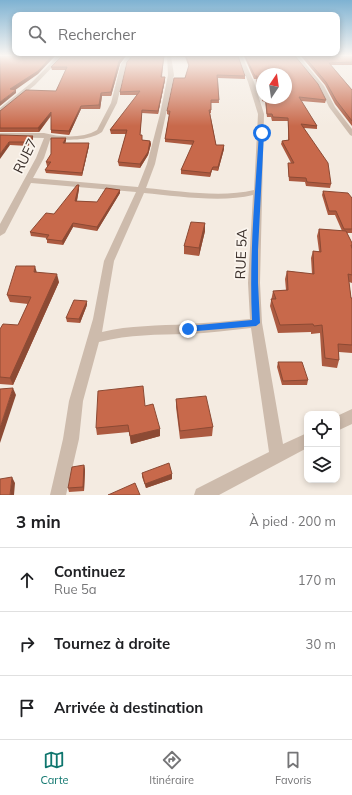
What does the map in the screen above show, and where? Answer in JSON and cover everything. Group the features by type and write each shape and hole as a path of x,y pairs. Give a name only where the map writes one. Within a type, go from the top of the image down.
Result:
{"street":[{"path":"0,111 39,79"},
{"path":"0,135 87,136 97,134 115,101 120,79"},
{"path":"58,495 71,439 76,401 99,319 110,261 151,164 170,79"},
{"name":"RUE 5A","path":"250,79 261,114 254,283 256,323 277,455"},
{"path":"315,79 321,86 332,107 352,134"},
{"name":"RUE7","path":"0,233 40,158 46,136"},
{"path":"28,180 197,195 243,195 258,191"},
{"path":"93,339 122,332 158,329 188,329 256,323"},
{"path":"340,422 352,416"},
{"path":"202,495 304,442"}],"building":[{"path":"0,79 25,79 10,89 16,90 0,102"},
{"path":"61,79 114,79 111,92 101,93 99,105 81,106 69,131 51,130 51,112 38,128 0,128 0,111 26,90 56,91"},
{"path":"123,79 165,79 158,111 142,110 140,135 142,135 142,140 150,141 148,152 140,164 118,162 127,130 110,130 140,91 120,92"},
{"path":"174,79 217,79 219,100 211,100 211,110 209,110 216,145 224,145 218,167 213,167 210,173 181,170 194,141 165,139 170,111 167,111"},
{"path":"292,79 314,79 326,100 299,97 317,126 301,124 328,163 331,184 307,182 306,178 289,177 288,163 294,163 282,141 289,140 288,118 273,117 272,114 267,114 266,104 292,104"},
{"path":"324,79 343,79 352,90 352,121 336,100"},
{"path":"0,135 33,136 28,142 9,142 0,154"},
{"path":"51,138 66,138 63,143 89,143 82,173 45,170 51,162 46,162 51,154"},
{"path":"77,185 79,185 75,201 97,202 106,188 120,190 97,227 73,223 62,241 46,239 49,235 30,232 46,213 54,214"},
{"path":"323,191 348,193 352,198 352,229 344,229 336,211 329,211"},
{"path":"191,222 205,223 199,248 184,246"},
{"path":"319,229 346,231 352,243 352,275 348,274 352,298 352,345 338,344 339,360 325,358 322,325 280,325 271,299 276,299 273,291 288,290 287,271 314,274 313,251 321,252"},
{"path":"16,266 35,266 34,272 57,274 10,378 0,377 0,329 3,324 18,325 31,297 7,295"},
{"path":"74,300 87,301 79,319 66,318"},
{"path":"278,362 302,362 308,380 283,381"},
{"path":"143,386 145,406 153,404 160,429 130,436 128,425 96,428 98,391"},
{"path":"13,388 0,428 0,389"},
{"path":"206,396 213,427 180,431 176,399"},
{"path":"169,463 172,474 145,484 142,473"},
{"path":"84,465 83,487 68,488 72,467"},
{"path":"12,477 10,495 0,495 0,479"},
{"path":"135,483 140,495 108,495"}],"route":[{"path":"188,329 256,323 254,283 255,250 262,133"}]}
